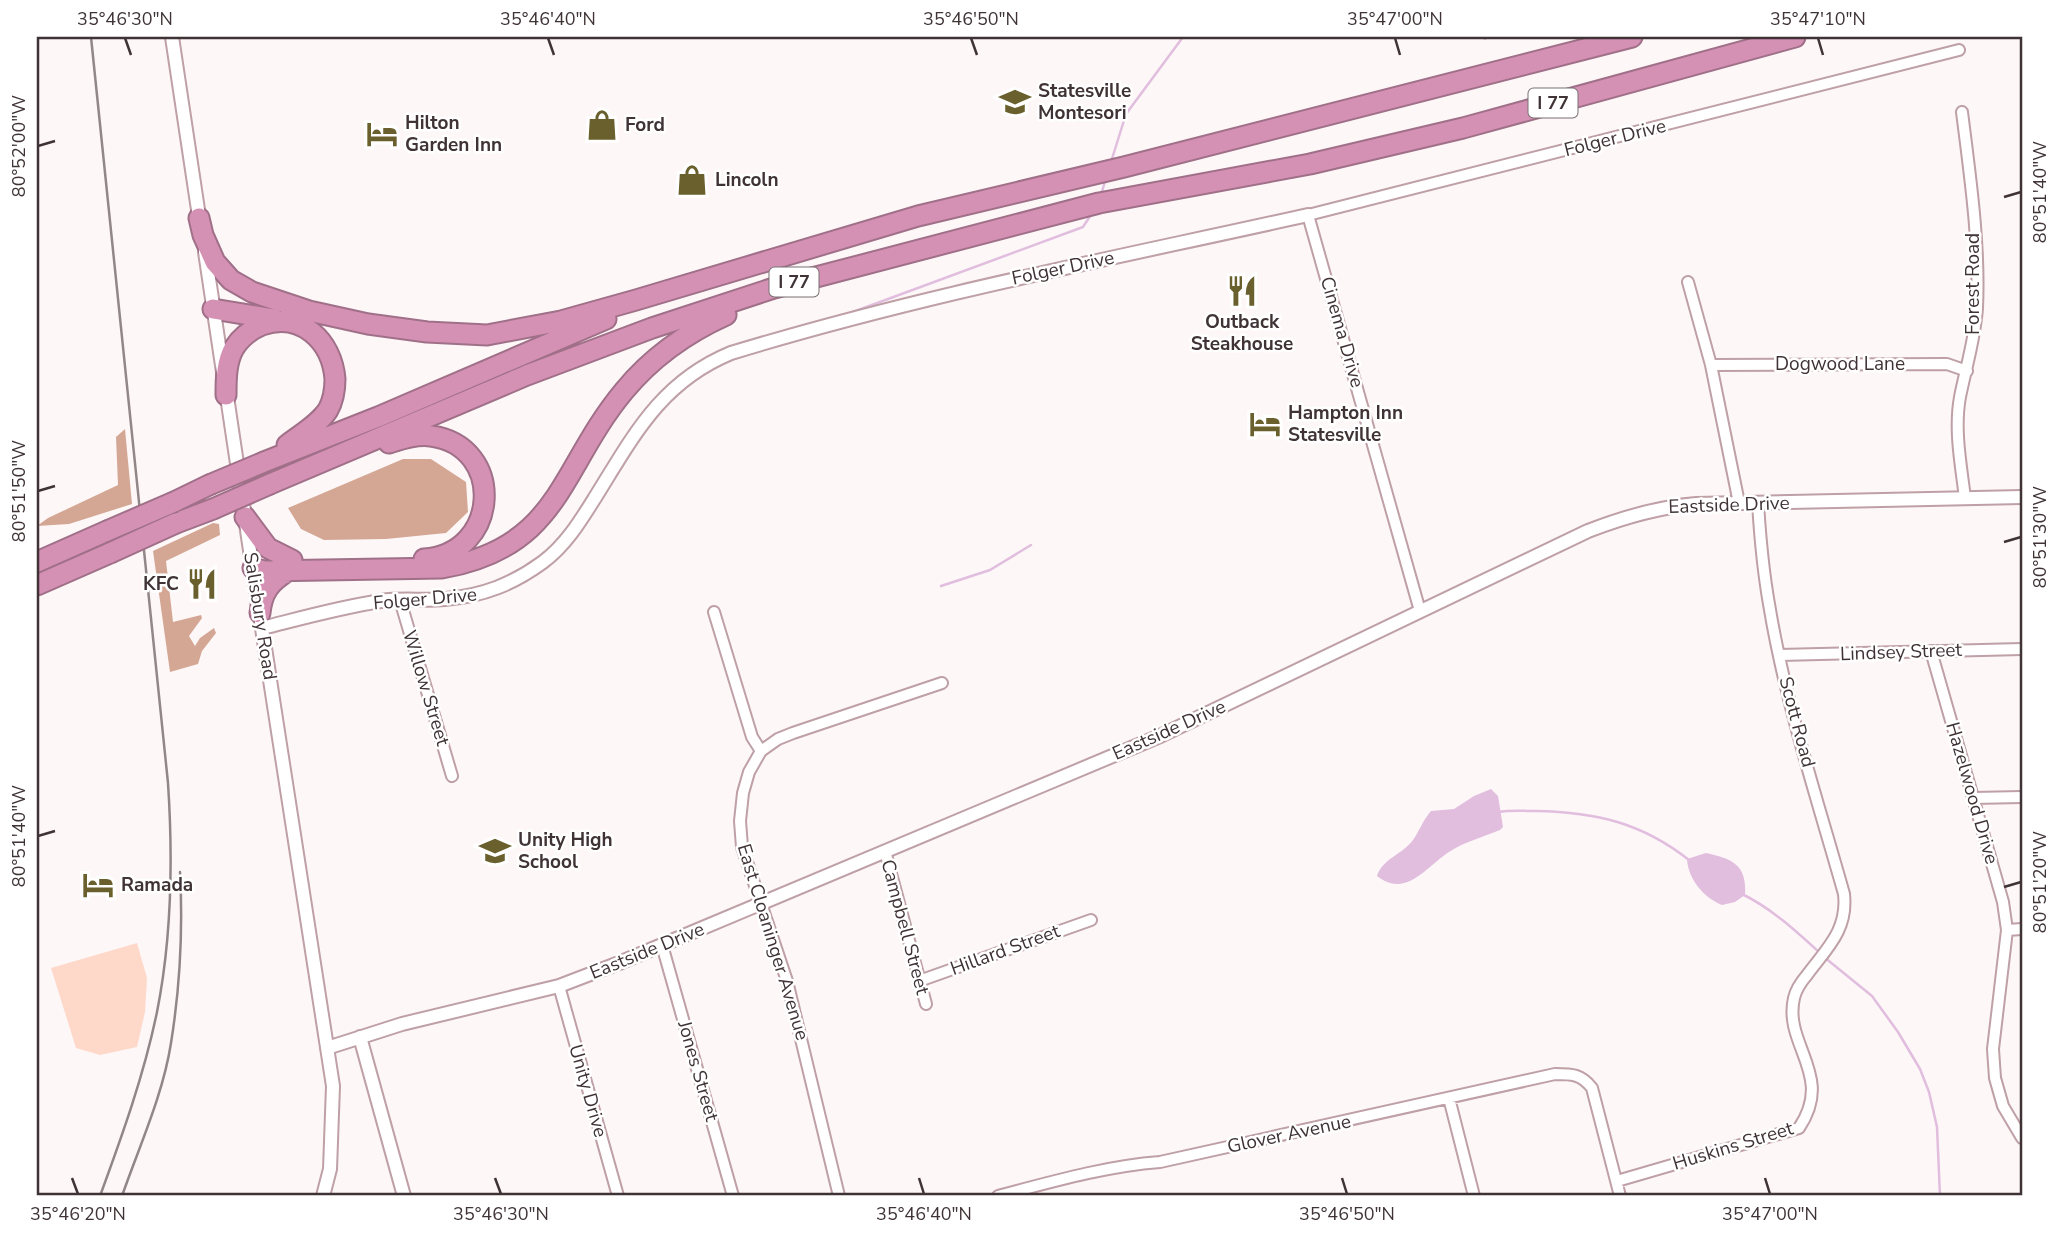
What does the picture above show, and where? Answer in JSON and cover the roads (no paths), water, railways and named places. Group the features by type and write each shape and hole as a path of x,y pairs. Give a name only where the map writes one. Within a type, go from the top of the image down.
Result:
{"highway":[{"name":"I 77","path":"37,562 264,461 378,417 569,334 711,277 918,216 1124,167 1632,37"},
{"name":"I 77","path":"37,585 527,375 652,328 774,288 1098,203 1310,164 1463,128 1795,37"},
{"path":"200,218 203,235 215,262 231,280 252,292 368,324 427,332 487,335 561,321 711,277"},
{"path":"245,517 268,548 290,565 442,568 469,563 495,553 519,539 540,520 624,391 657,357 694,329 751,304 971,236"},
{"path":"213,309 232,302 275,300"},
{"path":"213,309 301,324 315,333 326,347 334,367 335,388 329,409 314,425 264,461"},
{"path":"226,395 226,373 232,351 240,339 258,327 284,321"},
{"path":"253,568 264,571 290,565 438,557 466,543 478,526 485,508 485,488 479,469 467,453 450,442 431,436 411,436 298,472"},
{"path":"261,621 261,597 272,581 290,565"}],"street":[{"name":"Salisbury Road","path":"172,37 333,1086 330,1168 323,1196"},
{"name":"Folger Drive","path":"261,621 384,601 480,595 500,588 544,562 560,549 637,431 664,397 706,363 760,344 1026,275 1308,215 1959,50"},
{"name":"Forest Road","path":"1962,112 1971,183 1977,306 1975,336 1960,398 1958,437 1965,498"},
{"name":"Cinema Drive","path":"1308,215 1420,611"},
{"path":"1688,282 1711,365 1739,503"},
{"name":"Dogwood Lane","path":"1711,365 1947,364 1967,371"},
{"name":"Eastside Drive","path":"327,1048 470,1006 559,986 662,945 1160,736 1588,531 1622,518 1675,505 2022,498"},
{"name":"Scott Road","path":"1758,503 1765,579 1780,655 1844,894 1843,923 1835,937"},
{"name":"Willow Street","path":"400,600 452,776"},
{"path":"713,611 752,737 761,751 778,739 793,733 943,683"},
{"name":"Lindsey Street","path":"1780,655 2022,649"},
{"name":"Hazelwood Drive","path":"1931,651 2003,902 2007,930 1993,1049 1995,1078 2003,1106 2022,1138"},
{"name":"East Cloaninger Avenue","path":"761,751 749,772 743,793 740,821 742,847 801,1033 839,1196"},
{"path":"1973,799 2022,797"},
{"name":"Campbell Street","path":"885,850 926,1004"},
{"name":"Hillard Street","path":"919,981 1091,920"},
{"path":"2007,930 2022,929"},
{"name":"Huskins Street","path":"1617,1181 1799,1128 1808,1114 1812,1097 1809,1072 1794,1022 1794,995 1835,937"},
{"name":"Jones Street","path":"662,945 733,1196"},
{"name":"Unity Drive","path":"559,986 618,1196"},
{"path":"360,1037 404,1196"},
{"name":"Glover Avenue","path":"998,1196 1055,1181 1160,1162 1555,1074 1570,1073 1579,1076 1592,1088 1617,1181"},
{"path":"1449,1098 1474,1196"},
{"path":"1617,1181 1620,1196"}],"waterway":[{"path":"1111,162 1126,114 1183,37"},
{"path":"1101,195 1106,178"},
{"path":"842,316 1083,227 1092,213"},
{"path":"941,586 990,570 1031,545"},
{"path":"1498,812 1558,812 1598,817 1636,828 1689,860"},
{"path":"1742,894 1773,913 1820,953"},
{"path":"1824,957 1872,996 1920,1069 1929,1092 1937,1127 1940,1196"}],"railway":[{"path":"91,37 168,783 170,840 166,955 157,1012 139,1082 100,1196"},
{"path":"122,1196 156,1101 171,1043 180,958 180,872"}],"place":[{"name":"Statesville Montesori","path":"1015,102"},
{"name":"Ford","path":"602,125"},
{"name":"Hilton Garden Inn","path":"382,134"},
{"name":"Lincoln","path":"692,180"},
{"name":"Outback Steakhouse","path":"1242,291"},
{"name":"Hampton Inn Statesville","path":"1265,424"},
{"name":"KFC","path":"202,584"},
{"name":"Unity High School","path":"495,851"},
{"name":"Ramada","path":"98,885"}]}
